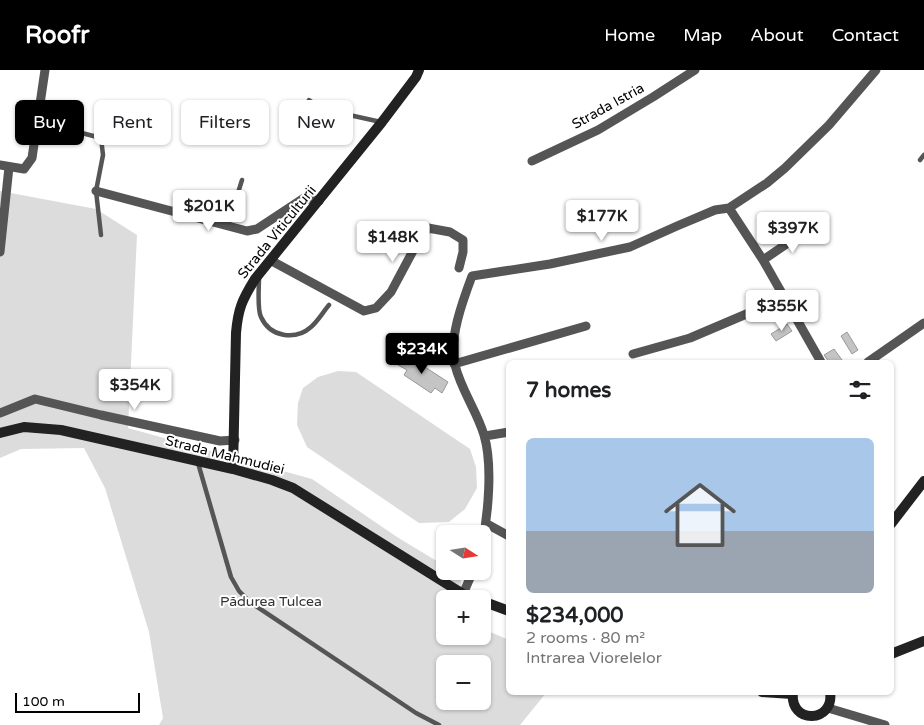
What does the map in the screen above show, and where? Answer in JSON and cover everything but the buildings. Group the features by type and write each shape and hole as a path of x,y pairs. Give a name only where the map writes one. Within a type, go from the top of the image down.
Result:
{"main road":[{"name":"Strada Viticulturii","path":"233,469 237,313 246,293 270,260 382,122 416,77 419,70"},
{"name":"Strada Mahmudiei","path":"0,433 24,427 61,430 233,469 272,480 293,488 457,590"},
{"path":"894,520 924,481"},
{"path":"491,604 506,610"},
{"path":"894,653 924,641"},
{"path":"792,695 794,706 807,721 828,708 830,695"}],"street":[{"path":"40,100 45,70"},
{"name":"Strada Istria","path":"532,161 598,130 695,70"},
{"path":"506,534 487,524 489,470 484,436 454,364 456,324 472,276 550,264 630,247 700,216 716,210 729,208 767,183 785,168 829,125 876,70"},
{"path":"0,252 4,166 24,169 32,158 34,145"},
{"path":"96,191 247,231 257,229 304,198 319,201"},
{"path":"729,208 763,260 820,360"},
{"path":"270,260 364,311 376,308 391,292 414,248 428,228 450,232 463,240 463,252 459,268"},
{"path":"763,260 810,228"},
{"path":"633,354 690,338 784,298"},
{"path":"871,360 924,324"},
{"path":"454,364 586,326"},
{"path":"0,413 36,399 220,441 235,440"},
{"path":"484,436 506,432"},
{"path":"828,708 885,725"}],"lane":[{"path":"353,115 382,122"},
{"path":"84,134 101,138 103,155 96,191 101,235"},
{"path":"920,160 924,155"},
{"path":"228,225 242,180"},
{"path":"259,274 260,316 269,328 282,336 292,335 310,328 329,305"},
{"path":"198,461 231,577 239,591 258,608 416,713 439,725"}],"green space":[{"name":"Pădurea Tulcea","path":"0,191 96,209 137,235 128,428 312,479 397,537 436,561 436,580 461,580 462,590 436,590 436,645 491,645 491,632 506,639 506,695 544,695 520,725 159,725 163,718 149,632 105,488 84,448 21,449 0,458"},
{"path":"338,371 356,372 470,449 476,467 477,488 465,509 449,522 419,523 307,447 297,425 298,403 303,388 318,377"}]}
